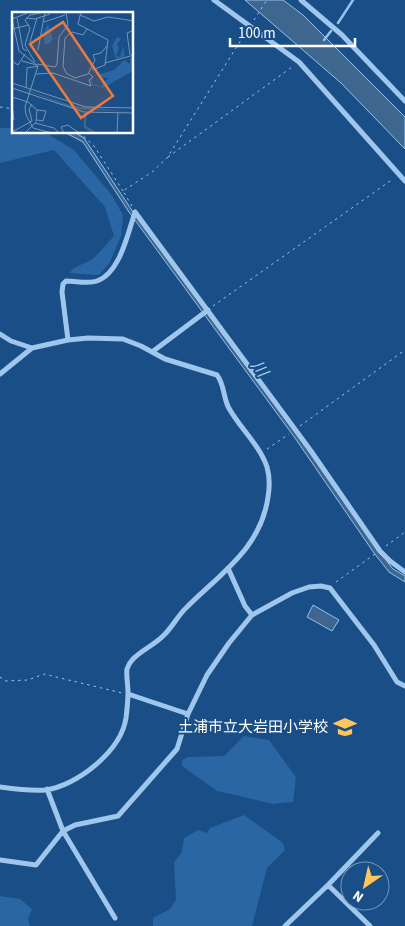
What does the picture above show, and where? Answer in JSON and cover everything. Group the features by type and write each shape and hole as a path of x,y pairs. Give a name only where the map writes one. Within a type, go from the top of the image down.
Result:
{"street":[{"path":"214,0 299,62 405,180"},
{"path":"301,0 342,35 405,101"},
{"path":"135,212 295,430 380,551 405,572"},
{"path":"68,340 63,308 62,292 64,284 66,281 96,282 108,276 120,258 135,212"},
{"path":"152,352 208,310"},
{"path":"0,334 11,342 32,348"},
{"path":"0,374 32,348 68,340 88,338 123,339 164,359 217,375 228,408 261,454 270,482 267,508 252,542 185,609 164,636 132,660 127,669 126,720 118,740 106,756 93,768 76,778 47,790 21,790 0,787"},
{"path":"228,568 245,606 252,615"},
{"path":"0,860 36,865 63,831 75,825 118,816 177,749 188,714 207,675 229,643 252,615 292,593 309,587 321,586 330,588 374,645 397,682 405,686"},
{"path":"128,694 188,714"},
{"path":"47,790 63,831 115,918"},
{"path":"285,926 378,833"},
{"path":"328,885 370,926"}],"path":[{"path":"167,158 267,0"},
{"path":"123,192 299,62"},
{"path":"82,134 94,146 135,212"},
{"path":"208,310 400,174"},
{"path":"261,454 405,350"},
{"path":"330,588 344,575 405,532"},
{"path":"0,677 5,681 28,680 44,674 128,694"}],"shaded area":[{"path":"245,0 283,0 303,15 405,117 405,149 341,83"},
{"path":"0,128 12,128 12,134 48,134 74,150 111,194 123,215 121,236 110,262 99,275 69,273 74,268 93,259 114,236 105,207 54,150 0,163"},
{"path":"68,134 78,134 84,138 133,212 298,436 378,550 393,569 405,576 405,582 389,572 374,553 295,438 129,212 83,142"},
{"path":"313,605 339,620 332,631 307,617"},
{"path":"244,736 269,740 296,777 293,802 273,804 217,791 182,766 182,760 188,757 224,756"},
{"path":"244,815 283,843 285,850 267,868 252,926 153,926 153,918 170,909 176,900 174,862 182,852 184,838 198,830 207,833 210,828"},
{"path":"0,896 20,899 32,909 28,919 30,926 0,926"}],"waterway":[{"path":"338,23 353,0"},
{"path":"324,40 331,31"}],"place":[{"name":"土浦市立大岩田小学校","path":"345,727"}],"water label":[{"name":"川","path":"260,368"}]}
